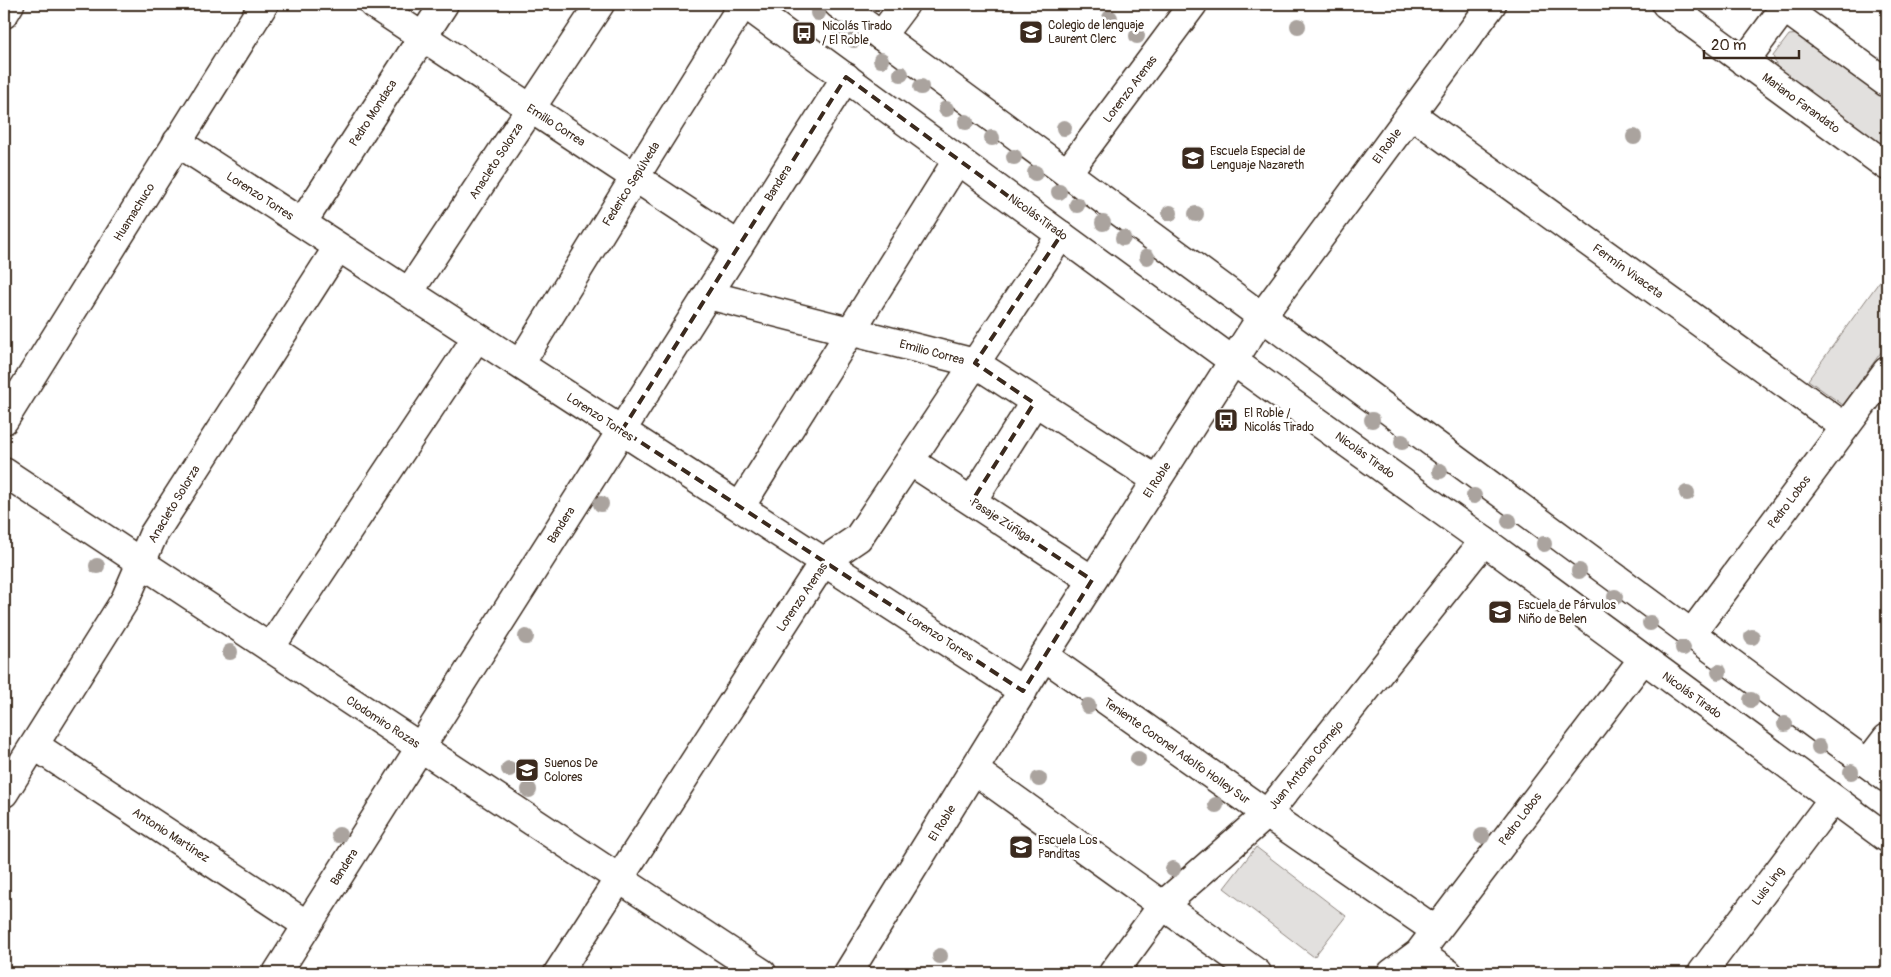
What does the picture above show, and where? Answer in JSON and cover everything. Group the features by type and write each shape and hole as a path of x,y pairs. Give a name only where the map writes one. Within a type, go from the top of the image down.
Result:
{"street":[{"path":"4,14 10,4"},
{"name":"Huamachuco","path":"4,420 264,4"},
{"name":"Emilio Correa","path":"373,4 739,246"},
{"name":"Pedro Mondaca","path":"302,223 444,4"},
{"name":"Anacleto Solorza","path":"409,292 600,4"},
{"name":"Nicolás Tirado","path":"744,4 1233,361 1484,541 1887,838"},
{"name":"Federico Sepúlveda","path":"520,364 744,4"},
{"path":"838,4 1878,771 1887,738"},
{"path":"881,36 905,4"},
{"name":"Lorenzo Arenas","path":"1067,174 1193,4"},
{"name":"El Roble","path":"848,973 1044,656 1262,316 1492,4"},
{"name":"Mariano Farandato","path":"1666,4 1887,166"},
{"path":"1744,62 1786,6 1887,83"},
{"name":"Bandera","path":"277,973 846,77"},
{"name":"Fermín Vivaceta","path":"1411,114 1845,427"},
{"name":"Lorenzo Torres","path":"177,142 1023,691"},
{"path":"740,507 958,159"},
{"name":"Lorenzo Arenas","path":"558,973 824,561 858,538 1061,235"},
{"name":"Anacleto Solorza","path":"4,793 125,600 153,535 338,246"},
{"name":"Emilio Correa","path":"708,295 975,363 1034,403 1157,480"},
{"path":"270,648 477,337"},
{"name":"Pedro Lobos","path":"1692,633 1887,371"},
{"path":"972,501 1034,403"},
{"name":"Pasaje Zúñiga","path":"910,461 1092,580"},
{"name":"Clodomiro Rozas","path":"4,472 762,973"},
{"name":"Juan Antonio Cornejo","path":"1112,973 1163,906 1267,814 1484,541"},
{"name":"Teniente Coronel Adolfo Holley Sur","path":"1044,656 1435,930"},
{"name":"Pedro Lobos","path":"1392,973 1419,953 1643,659"},
{"name":"Antonio Martínez","path":"34,745 308,925"},
{"path":"974,770 1257,973"},
{"name":"Luis Ling","path":"1702,973 1833,798"},
{"path":"1419,953 1448,973"}],"highlighted area":[{"path":"846,77 1061,235 975,363 1034,403 972,501 1092,580 1023,691 622,430"}],"shaded area":[{"path":"1802,34 1887,99 1887,150 1778,70 1773,56 1789,35"},
{"path":"1887,271 1887,344 1843,405 1808,380"},
{"path":"1256,847 1346,916 1314,957 1224,888"}],"place":[{"name":"Colegio de lenguaje Laurent Clerc","path":"1031,32"},
{"name":"Nicolás Tirado / El Roble","path":"804,33"},
{"name":"Escuela Especial de Lenguaje Nazareth","path":"1193,158"},
{"name":"El Roble / Nicolás Tirado","path":"1226,420"},
{"name":"Escuela de Párvulos Niño de Belen","path":"1500,612"},
{"name":"Suenos De Colores","path":"527,770"},
{"name":"Escuela Los Panditas","path":"1021,847"}]}
